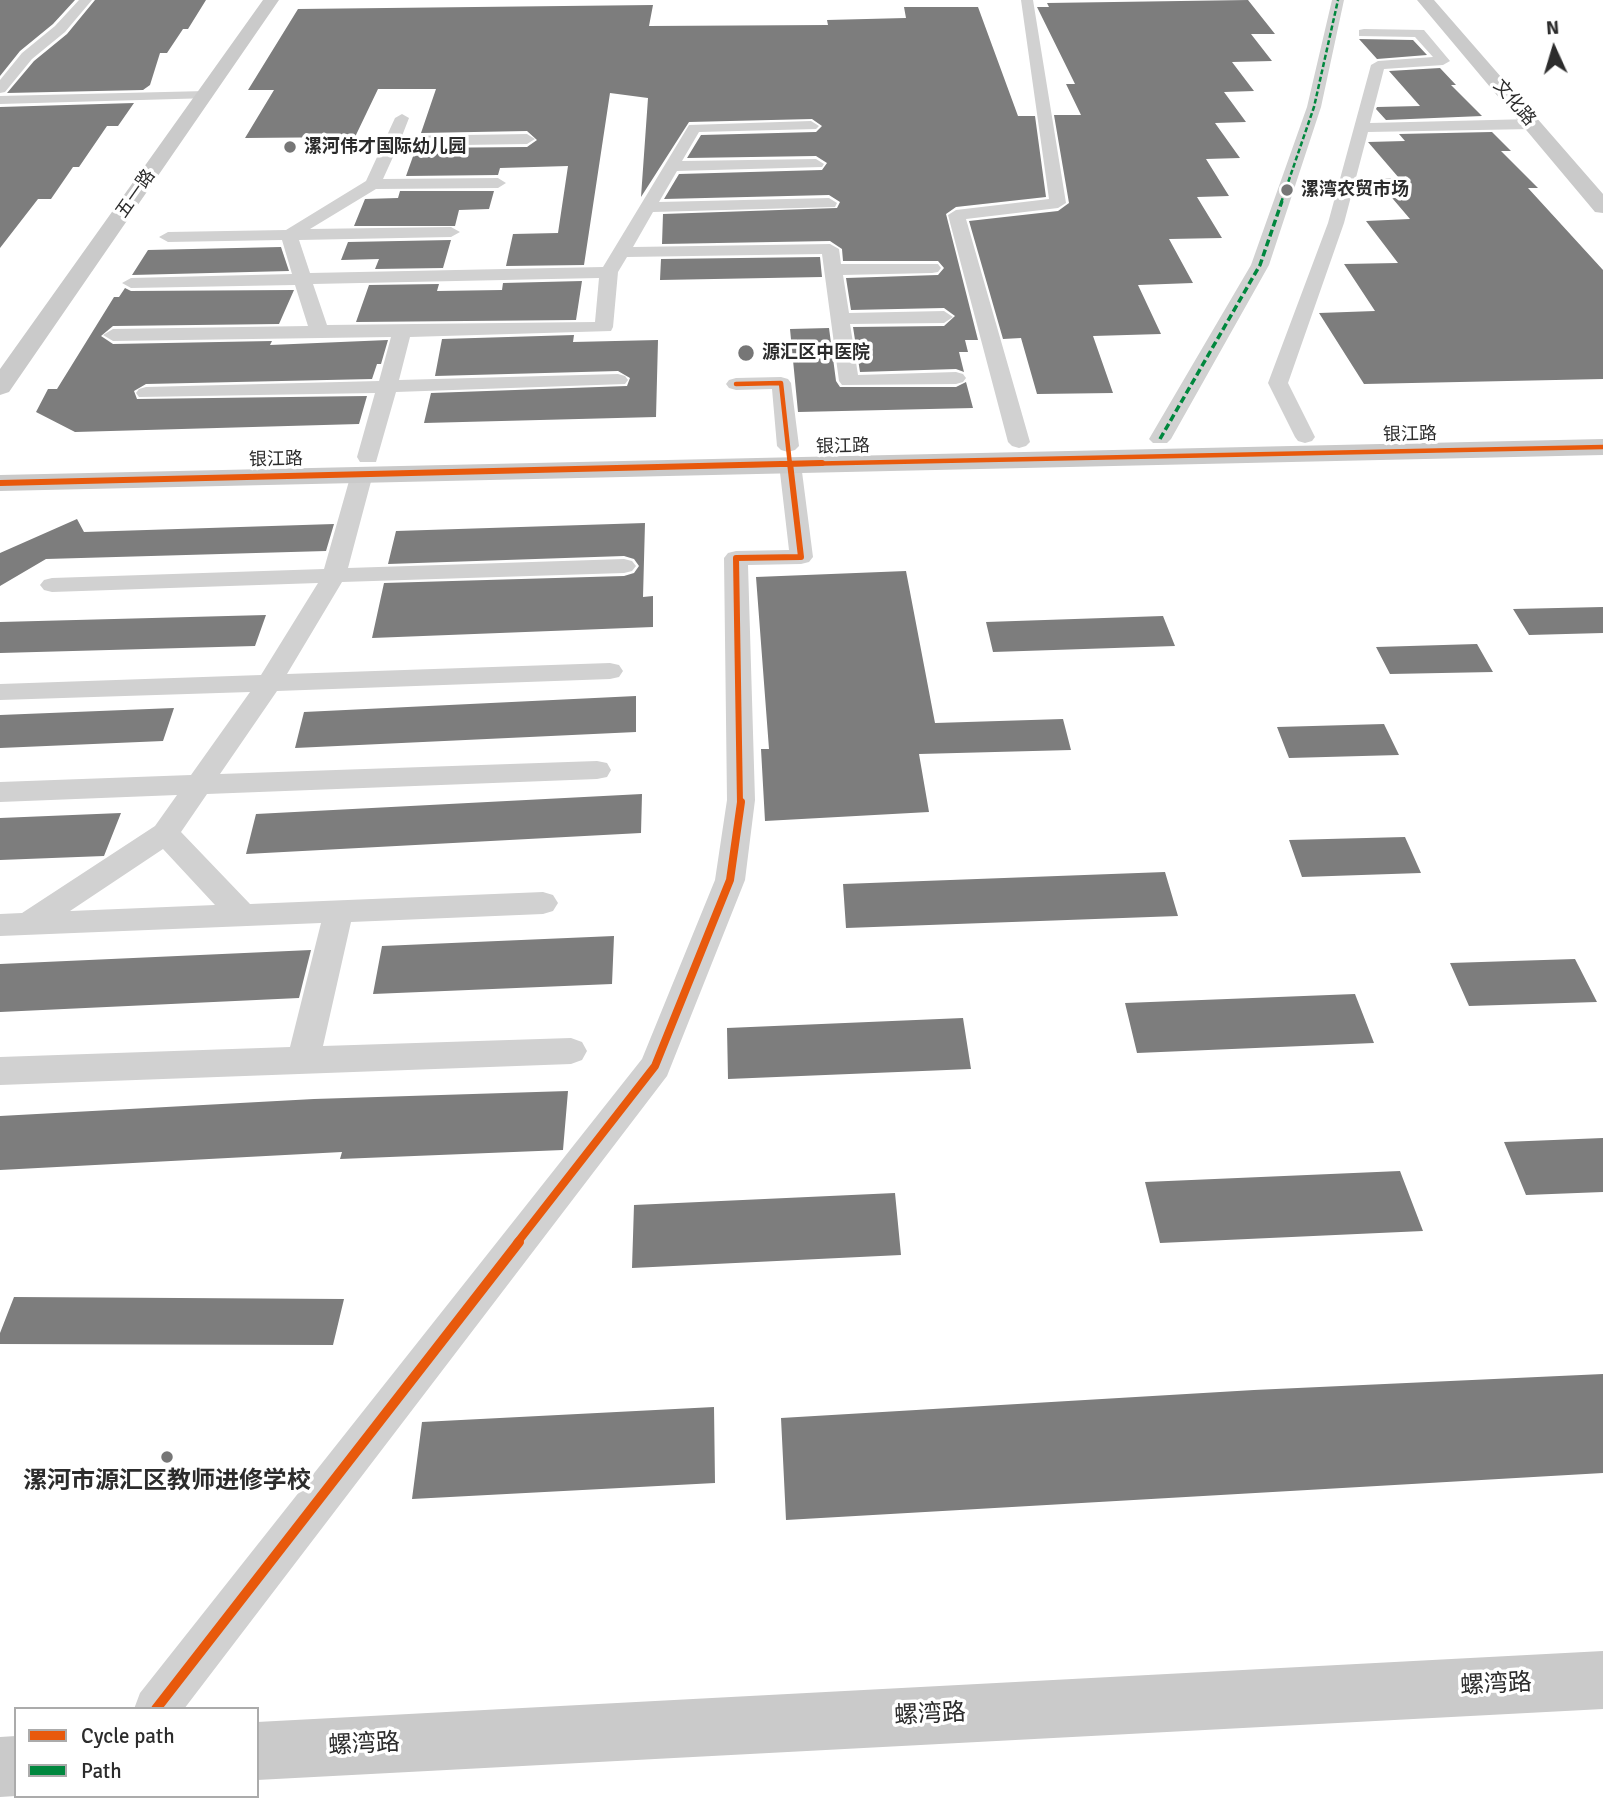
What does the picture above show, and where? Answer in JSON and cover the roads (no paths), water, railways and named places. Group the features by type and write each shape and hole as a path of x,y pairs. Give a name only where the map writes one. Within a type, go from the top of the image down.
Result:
{"street":[{"path":"0,89 27,56 60,29 86,0"},
{"name":"五一路","path":"64,260 252,0"},
{"name":"五一路","path":"0,387 271,0"},
{"path":"1022,450 957,215 1058,203 1027,0"},
{"path":"1160,439 1260,265 1314,107 1338,0"},
{"name":"文化路","path":"1425,0 1603,206"},
{"path":"1310,445 1278,383 1336,223 1378,65 1443,61 1419,33 1364,33"},
{"path":"0,100 206,95"},
{"path":"373,184 402,118"},
{"path":"1361,128 1532,124"},
{"path":"113,335 604,327 609,272 694,128 811,126"},
{"path":"391,141 527,139"},
{"path":"672,166 816,164"},
{"path":"289,234 373,184 498,183"},
{"path":"648,207 829,203"},
{"path":"168,237 451,232"},
{"path":"289,234 319,331"},
{"path":"621,252 830,249 849,381 956,378"},
{"path":"833,270 932,268"},
{"path":"131,283 609,272"},
{"path":"840,319 944,317"},
{"path":"14,924 166,833 269,682 334,576 402,331"},
{"path":"146,393 618,380"},
{"path":"158,1707 655,1066 730,880 741,800 737,558 801,556 781,383 736,384"},
{"name":"银江路","path":"1022,450 1160,439 1310,445 1603,431"},
{"name":"银江路","path":"0,466 365,465 1310,445 1603,447"},
{"name":"银江路","path":"0,482 365,465"},
{"path":"52,585 624,566"},
{"path":"0,692 610,671"},
{"path":"0,792 597,770"},
{"path":"166,833 243,915"},
{"path":"14,924 543,903"},
{"path":"303,1061 339,911"},
{"path":"0,1071 571,1051"},
{"name":"螺湾路","path":"259,1751 1603,1680"}],"place":[{"name":"漯河伟才国际幼儿园","path":"290,147"},
{"name":"漯湾农贸市场","path":"1287,190"},
{"name":"源汇区中医院","path":"746,353"},
{"name":"漯河市源汇区教师进修学校","path":"167,1457"}]}
